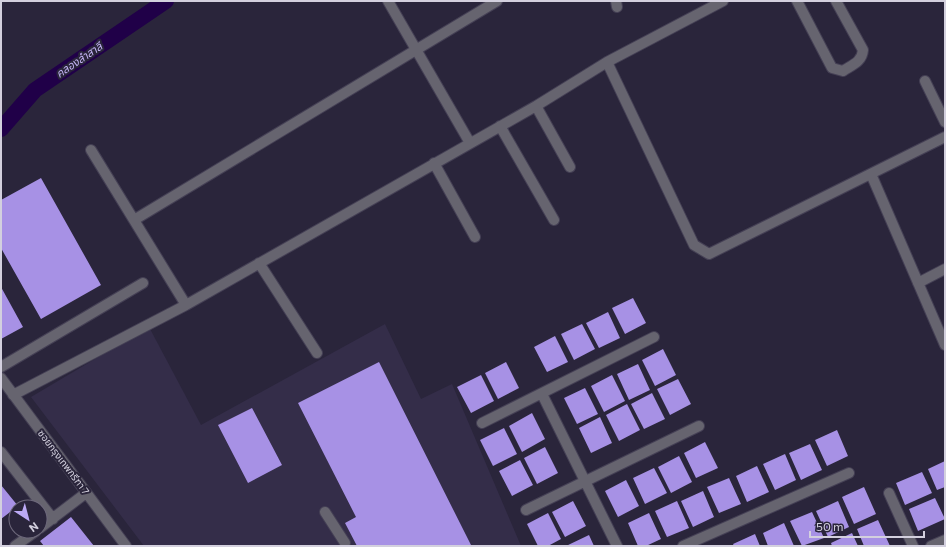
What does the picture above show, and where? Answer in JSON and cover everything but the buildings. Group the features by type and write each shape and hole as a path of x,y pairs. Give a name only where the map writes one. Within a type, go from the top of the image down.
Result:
{"street":[{"path":"388,1 470,143"},
{"path":"134,220 497,1"},
{"path":"13,395 186,305 536,106 607,62 723,1"},
{"path":"797,1 832,68 843,71 859,61 863,50 836,1"},
{"path":"607,62 694,245 708,254 945,138"},
{"path":"925,81 945,122"},
{"path":"536,106 570,167"},
{"path":"500,126 554,220"},
{"path":"91,150 186,305"},
{"path":"434,163 475,237"},
{"path":"871,174 945,344"},
{"path":"259,263 317,353"},
{"path":"918,283 945,269"},
{"path":"1,367 143,283"},
{"path":"482,423 654,337"},
{"name":"ซอยกรุงเทพกรีฑา 7","path":"1,378 126,546"},
{"path":"542,394 617,546"},
{"path":"526,510 699,426"},
{"path":"1,452 53,519"},
{"path":"683,546 849,473"},
{"path":"48,522 86,493"},
{"path":"889,493 913,546"},
{"path":"326,512 345,542"},
{"path":"15,546 25,539"},
{"path":"931,546 945,540"}],"shaded area":[{"path":"385,324 421,399 452,384 521,546 144,546 31,397 149,327 201,425"}],"waterway":[{"name":"คลองลำสาลี","path":"1,129 35,90 166,1"}]}
